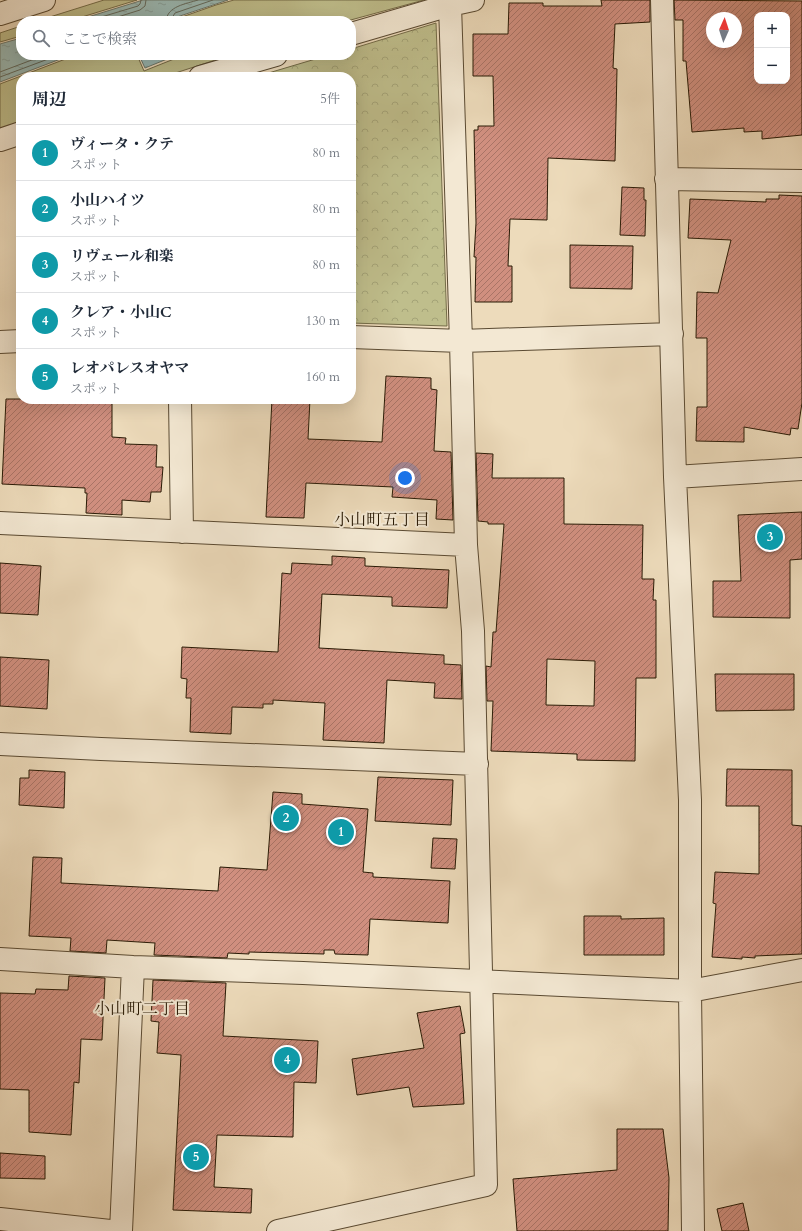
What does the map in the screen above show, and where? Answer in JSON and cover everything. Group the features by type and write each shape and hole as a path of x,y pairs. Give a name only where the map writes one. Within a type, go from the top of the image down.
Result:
{"street":[{"path":"0,14 44,0"},
{"path":"356,33 450,5 473,0"},
{"path":"662,0 675,477 690,800 690,991 693,1231"},
{"path":"278,1231 486,1185 473,631 466,545 450,5"},
{"path":"217,72 259,60"},
{"path":"0,140 16,135"},
{"path":"666,179 802,181"},
{"path":"356,337 461,341 672,334"},
{"path":"0,342 16,340"},
{"path":"180,404 182,532"},
{"path":"675,477 802,469"},
{"path":"0,523 466,545"},
{"path":"0,744 477,764"},
{"path":"0,959 133,967 303,972 481,982 690,991 802,970"},
{"path":"121,1231 133,967"},
{"path":"0,1219 26,1226 110,1231"}],"green space":[{"path":"104,0 137,0 85,16 53,16"},
{"path":"234,0 424,0 356,19 356,16 185,16"},
{"path":"436,23 447,326 356,323 356,72 272,72 312,60 356,60 356,47"},
{"path":"16,28 16,37 0,42 0,33"},
{"path":"63,60 139,60 144,71 172,60 216,60 178,72 31,72"},
{"path":"16,78 16,124 0,129 0,84"}],"water":[{"path":"143,0 228,0 180,16 91,16"},
{"path":"16,39 16,60 58,60 26,72 16,72 16,76 0,82 0,44"},
{"path":"141,60 165,60 145,68"}],"building":[{"path":"601,0 650,0 650,22 615,24 613,68 617,69 615,161 548,158 547,220 510,219 508,266 512,266 512,302 475,302 476,257 474,257 476,223 474,130 478,130 478,126 494,126 493,76 473,76 473,34 508,34 509,3 543,3 543,6 602,6"},
{"path":"674,0 802,1 802,135 762,139 762,131 744,132 744,128 692,132 686,61 683,61 683,20 675,20"},
{"path":"622,187 644,188 644,200 646,200 645,236 620,235"},
{"path":"779,195 802,196 802,403 798,429 791,428 790,435 744,427 744,442 696,441 697,407 707,407 707,338 696,338 697,292 718,293 731,240 688,238 690,199 766,202 766,199 779,199"},
{"path":"570,245 633,246 632,289 570,288"},
{"path":"386,376 431,378 431,389 437,390 434,451 451,452 453,520 436,519 437,500 392,497 393,487 306,483 304,518 266,517 272,404 310,404 308,439 382,442"},
{"path":"6,399 16,399 16,404 112,404 112,437 126,438 125,444 157,445 156,467 163,467 161,492 151,492 150,502 122,500 122,515 86,513 87,493 85,493 85,488 2,484"},
{"path":"476,453 493,454 492,478 564,478 564,524 643,525 642,579 654,579 653,600 656,600 656,678 636,678 635,761 577,760 577,754 491,751 493,701 487,701 486,666 491,667 493,632 496,632 504,524 488,524 488,522 478,521","holes":["547,659 595,661 594,706 546,705"]},
{"path":"802,512 802,559 790,560 790,618 713,617 713,581 741,581 738,515"},
{"path":"332,556 365,558 365,566 449,570 447,608 392,606 392,597 322,594 319,648 444,655 444,664 461,665 462,699 434,698 435,683 387,680 384,743 323,740 325,703 273,700 273,704 263,704 263,708 232,707 231,734 190,732 191,698 186,698 187,679 181,678 182,647 278,652 282,573 291,574 292,563 332,565"},
{"path":"0,563 41,566 38,615 0,613"},
{"path":"0,657 49,660 47,709 0,706"},
{"path":"715,674 794,674 794,710 716,711"},
{"path":"727,769 792,770 792,825 802,826 802,954 755,956 755,958 742,957 742,959 712,957 716,904 713,903 715,872 759,874 759,806 726,806"},
{"path":"29,770 65,772 64,808 19,805 20,778 29,778"},
{"path":"378,777 453,780 451,825 375,821"},
{"path":"273,792 302,794 302,804 368,809 363,872 373,873 373,877 450,881 448,923 370,919 368,955 335,954 334,950 324,950 324,954 249,952 249,954 228,953 227,958 154,955 155,943 107,940 106,953 70,951 71,938 29,936 33,857 62,858 61,883 218,891 220,867 267,870"},
{"path":"433,838 457,839 455,869 431,868"},
{"path":"584,916 621,916 621,919 664,918 664,955 584,955"},
{"path":"69,976 105,978 102,1040 81,1039 79,1083 74,1082 71,1135 29,1132 29,1090 0,1089 0,993 35,994 36,989 68,990"},
{"path":"153,980 226,983 223,1036 318,1041 316,1083 294,1082 293,1137 217,1135 214,1187 252,1189 251,1213 173,1210 181,1055 157,1053 159,1022 151,1021"},
{"path":"460,1006 465,1033 460,1034 464,1104 413,1107 409,1087 357,1095 352,1059 424,1048 417,1013"},
{"path":"617,1129 663,1129 669,1178 668,1231 517,1231 513,1179 617,1170"},
{"path":"0,1153 45,1156 45,1179 0,1178"},
{"path":"743,1203 749,1231 722,1231 717,1209"}],"place":[{"name":"リヴェール和楽","path":"770,537"},
{"name":"小山ハイツ","path":"286,818"},
{"name":"ヴィータ・クテ","path":"341,832"},
{"name":"クレア・小山C","path":"287,1060"},
{"name":"レオパレスオヤマ","path":"196,1157"}],"district":[{"name":"小山町五丁目","path":"382,519"},
{"name":"小山町二丁目","path":"142,1008"}]}
